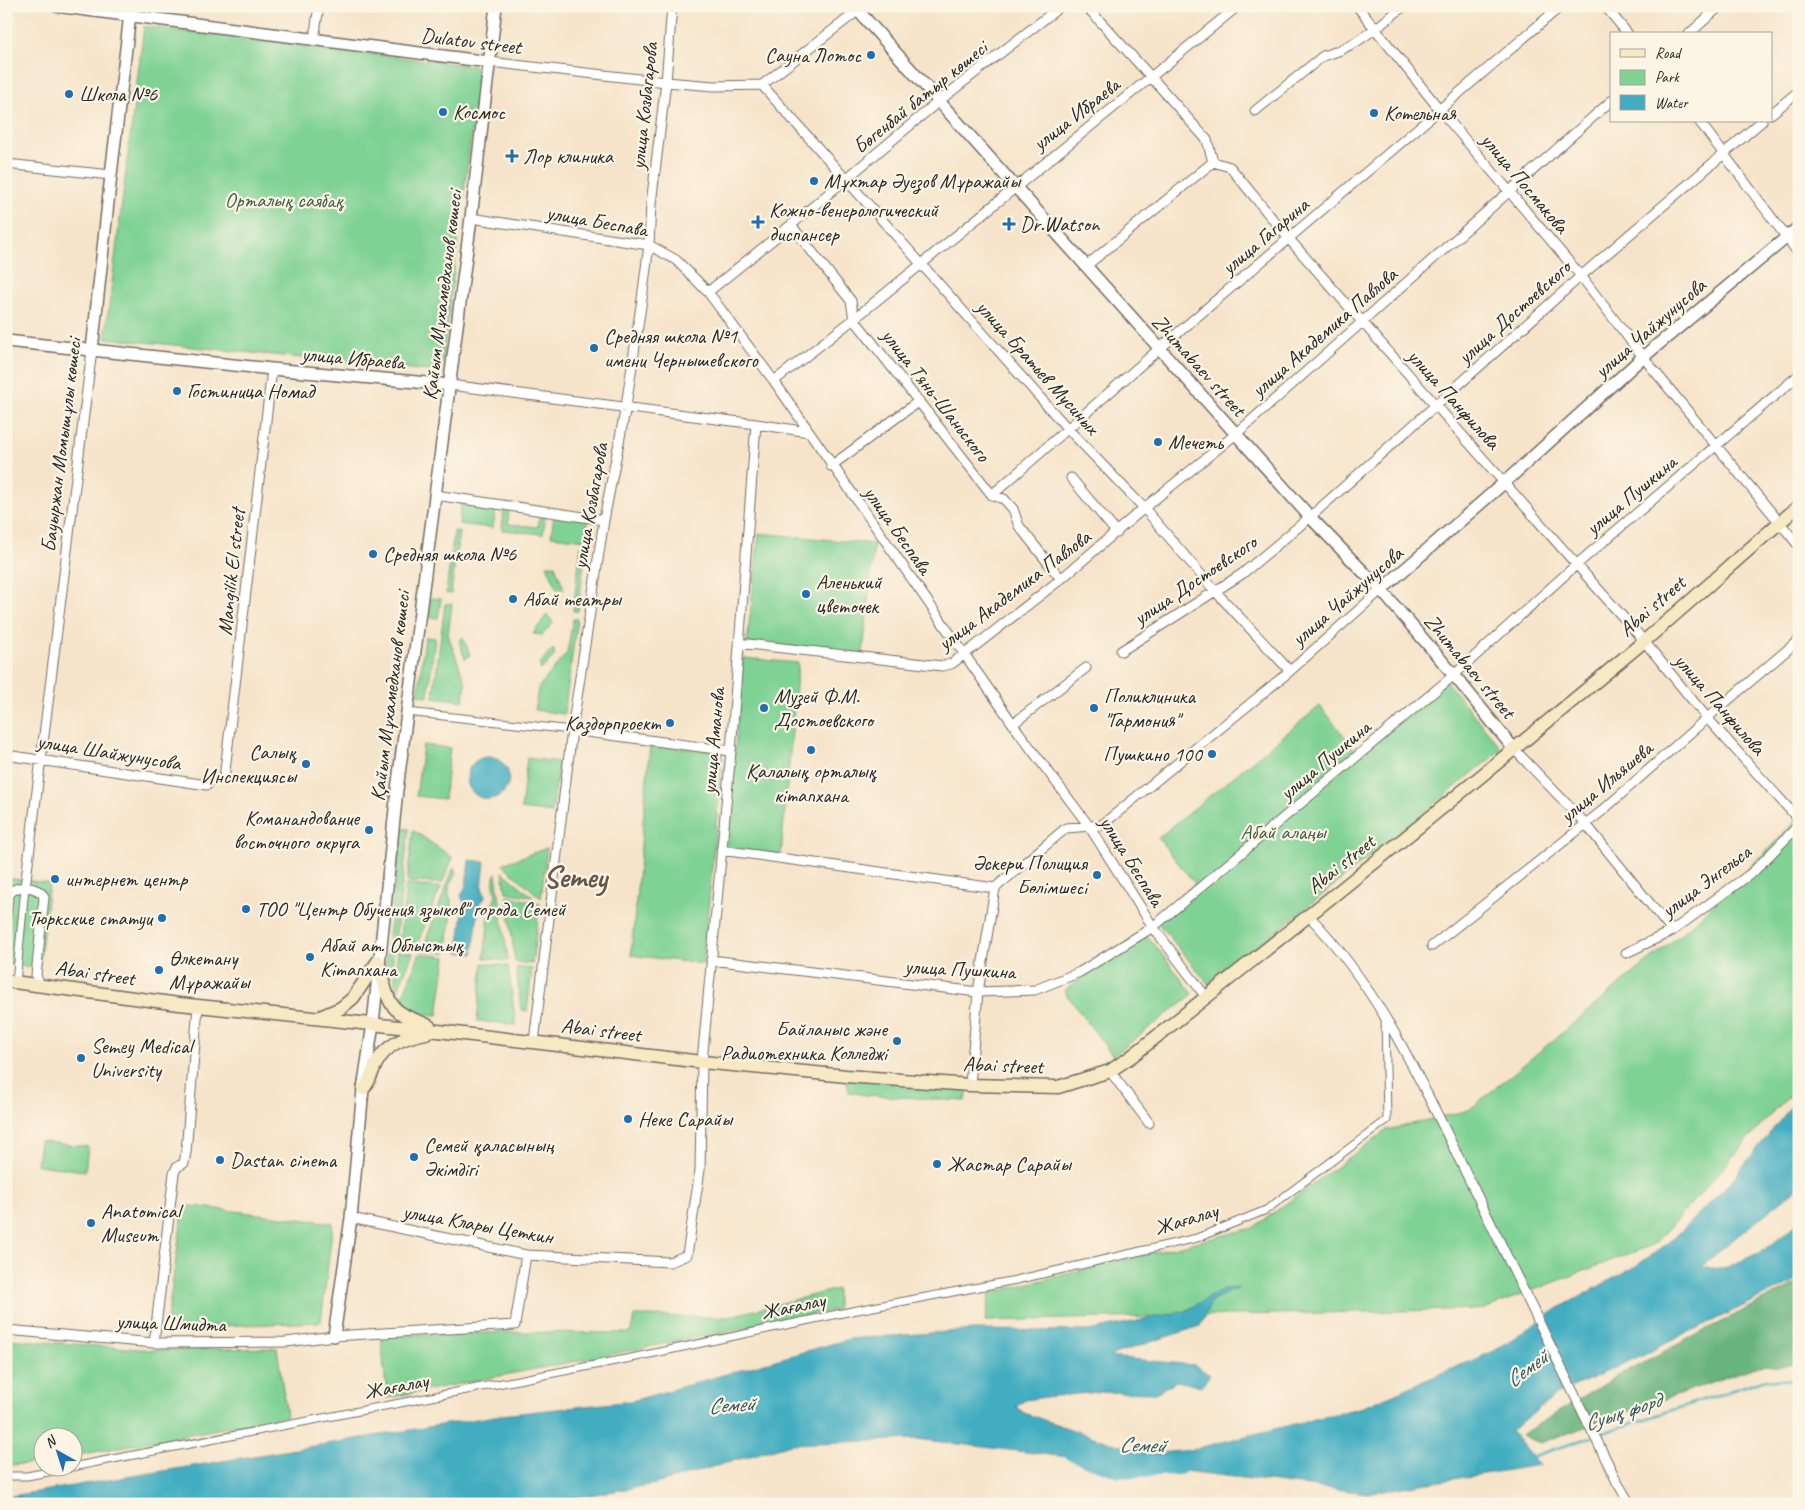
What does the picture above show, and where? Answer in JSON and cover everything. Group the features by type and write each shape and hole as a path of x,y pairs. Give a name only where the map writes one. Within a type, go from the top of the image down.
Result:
{"main road":[{"name":"Abai street","path":"11,982 198,1006 438,1031 702,1062 846,1076 970,1085 1058,1087 1110,1070 1132,1056 1206,998 1514,749 1644,641 1799,506"},
{"path":"316,1019 341,1008 353,998 378,963"},
{"path":"378,963 387,994 396,1010 438,1031"},
{"path":"363,1089 368,1084 376,1063 388,1048 401,1039 438,1031"}],"street":[{"name":"Dulatov street","path":"56,6 131,11 314,39 489,62 666,82 714,86 762,85"},
{"path":"314,39 319,6"},
{"name":"Қайым Мұхамедханов көшесі","path":"334,1336 351,1218 363,1089 373,1024 378,963 407,712 450,385 496,6"},
{"name":"улица Козбагарова","path":"534,1042 572,730 604,520 639,326 666,82 672,6"},
{"name":"Бөгенбай батыр көшесі","path":"708,292 846,180 939,101 1061,6"},
{"path":"1086,6 1207,140 1213,162 1086,266"},
{"name":"улица Ибраева","path":"774,381 854,319 1238,6"},
{"name":"улица Посмакова","path":"1357,6 1440,110 1581,276 1643,357 1799,546"},
{"path":"1255,111 1322,56 1338,51 1375,30 1404,6"},
{"name":"улица Гагарина","path":"992,495 1159,349 1561,6"},
{"path":"1605,6 1626,32"},
{"path":"1690,32 1720,6"},
{"path":"762,85 859,8"},
{"name":"Zhumabaev street","path":"859,8 1159,349 1310,517 1381,590 1454,674 1514,749"},
{"name":"Бауыржан Момышұлы көшесі","path":"25,887 92,350 131,11"},
{"name":"улица Братьев Мусиных","path":"762,85 1068,429 1144,508 1215,591 1290,671"},
{"path":"1772,113 1799,90"},
{"name":"улица Академика Павлова","path":"739,643 942,666 951,664 1061,579 1144,508 1236,434 1610,102"},
{"path":"1700,122 1799,254"},
{"name":"улица Достоевского","path":"1120,651 1242,574 1310,517 1581,276 1761,122"},
{"name":"улица Панфилова","path":"1213,162 1230,167 1289,239 1505,482 1644,641 1707,718 1799,820"},
{"path":"6,164 111,175"},
{"name":"улица Беспава","path":"471,218 649,245 676,260 708,292 774,381 965,654 1089,826 1153,927 1206,998"},
{"name":"улица Тянь-Шаньского","path":"791,225 850,301 854,319 992,495 1004,500 1013,509 1019,526 1061,579"},
{"name":"улица Чайжунусова","path":"995,888 1066,828 1102,825 1290,671 1505,482 1643,357 1799,227"},
{"name":"улица Ибраева","path":"6,341 272,369 450,385 626,406 809,432"},
{"name":"Mangilik El street","path":"224,779 272,369"},
{"name":"улица Пушкина","path":"711,960 978,992 1035,990 1080,972 1153,927 1454,674 1576,565 1799,376"},
{"path":"832,466 919,400"},
{"name":"улица Аманова","path":"687,1255 700,1170 702,1062 731,751 756,424"},
{"path":"1071,478 1117,533"},
{"path":"435,495 604,520"},
{"name":"улица Ильяшева","path":"1432,946 1602,811 1799,640"},
{"path":"1014,723 1086,668"},
{"path":"407,712 572,730 731,751"},
{"path":"1514,749 1585,823 1672,931"},
{"name":"улица Шайжунусова","path":"6,755 207,784"},
{"name":"улица Энгельса","path":"1626,953 1672,931 1753,872 1799,825"},
{"path":"721,850 995,888 978,992 970,1085"},
{"path":"11,982 25,887"},
{"path":"6,916 8,896 13,890 25,887 39,890 44,897 36,976 40,985"},
{"path":"1309,916 1332,940 1385,1017 1432,1105 1617,1482 1630,1504"},
{"path":"154,1343 174,1173 177,1167 184,1163 186,1152 198,1006"},
{"name":"Жағалау","path":"82,1465 636,1357 852,1311 1016,1280 1198,1238 1266,1210 1387,1120 1385,1017"},
{"path":"1110,1070 1149,1123"},
{"name":"улица Клары Цеткин","path":"351,1218 526,1255 670,1262 687,1255"},
{"name":"улица Шмидта","path":"6,1330 154,1343 286,1342 334,1336 515,1325 526,1255"},
{"name":"Жағалау","path":"6,1476 32,1475"}],"green space":[{"name":"Орталық саябақ","path":"144,26 480,67 441,372 105,338"},
{"path":"461,504 496,508 493,528 459,524"},
{"path":"504,508 509,510 508,524 538,527 540,513 546,513 543,534 502,530"},
{"path":"554,515 588,519 586,540 551,536"},
{"path":"454,531 459,532 451,594 446,593"},
{"path":"759,533 874,544 863,654 747,643"},
{"path":"581,546 586,547 578,611 573,611"},
{"path":"547,565 555,565 564,589 557,589"},
{"path":"431,598 441,599 438,618 428,617"},
{"path":"445,604 452,604 448,635 466,684 463,701 433,697"},
{"path":"547,614 553,623 542,635 533,634"},
{"path":"573,619 577,619 564,714 535,710 538,688 567,653"},
{"path":"425,637 435,638 428,696 418,695"},
{"path":"463,637 470,655 465,659 459,641"},
{"path":"553,649 555,655 541,670 539,664"},
{"path":"743,658 798,663 781,854 726,849"},
{"name":"Абай алаңы","path":"1445,680 1502,749 1210,986 1154,918 1195,884 1158,838 1320,706 1357,752"},
{"path":"423,745 450,748 444,799 416,796"},
{"path":"650,745 723,752 703,964 631,955"},
{"path":"527,758 559,762 552,813 521,809"},
{"path":"1799,818 1799,1087 1773,1112 1655,1244 1484,1309 985,1321 990,1293 1253,1228 1387,1130 1469,1110 1693,924"},
{"path":"401,828 409,829 389,990 386,976 386,961"},
{"path":"413,830 453,858 442,883 407,882"},
{"path":"547,848 541,898 502,864"},
{"path":"454,867 455,876 449,889 452,911 446,953 422,950"},
{"path":"503,872 533,897 506,892"},
{"path":"496,873 508,961 484,958 490,907 494,902 496,893 494,877"},
{"path":"6,878 49,883 39,968 6,964"},
{"path":"406,885 441,887 415,949 399,946"},
{"path":"507,896 540,903 532,964 515,962"},
{"path":"1143,930 1193,994 1113,1056 1064,991"},
{"path":"398,951 413,953 394,999 393,994"},
{"path":"420,953 446,957 438,1015 413,1013 399,1005"},
{"path":"483,963 508,966 516,1025 477,1021"},
{"path":"516,967 532,969 527,1011 521,1010"},
{"path":"846,1076 970,1085 965,1101 866,1095 849,1092"},
{"path":"40,1141 88,1147 85,1171 37,1165"},
{"path":"184,1205 333,1223 321,1322 166,1328"},
{"path":"1799,1282 1799,1365 1755,1367 1540,1443 1521,1435 1620,1374"},
{"path":"837,1289 837,1310 387,1398 381,1336 511,1332 630,1333 635,1316 727,1317"},
{"path":"6,1339 153,1350 277,1348 287,1416 82,1454 82,1428 32,1428 32,1463 6,1465"}],"water":[{"path":"488,757 503,763 509,778 503,793 488,799 473,793 467,778 473,763"},
{"path":"469,860 485,862 482,888 485,895 479,905 473,954 458,952 464,903 461,896 466,886"},
{"path":"1799,1097 1799,1187 1720,1250 1702,1267 1723,1269 1765,1250 1799,1222 1799,1279 1559,1393 1511,1431 1539,1465 1367,1493 917,1439 791,1444 655,1484 537,1504 6,1504 6,1497 501,1415 632,1401 849,1339 974,1330 1088,1331 1186,1311 1223,1289 1239,1288 1212,1300 1200,1326 1114,1354 1110,1357 1194,1365 1210,1375 1201,1386 1176,1381 1156,1393 1098,1392 1046,1397 1025,1400 1016,1407 1024,1413 1102,1440 1150,1454 1190,1450 1363,1407 1494,1351 1559,1308 1636,1266 1671,1241 1727,1186"}],"waterway":[{"name":"Суық форд","path":"1597,1435 1766,1379 1799,1381"},
{"name":"Суық форд","path":"1531,1457 1592,1437"},
{"name":"Семей","path":"1070,1452 1119,1470 1179,1467"}],"place":[{"name":"Сауна Лотос","path":"871,55"},
{"name":"Школа №6","path":"69,94"},
{"name":"Космос","path":"443,112"},
{"name":"Котельная","path":"1374,113"},
{"name":"Лор клиника","path":"512,156"},
{"name":"Мұхтар Әуезов Мұражайы","path":"814,181"},
{"name":"Кожно-венерологический диспансер","path":"758,222"},
{"name":"Dr.Watson","path":"1009,224"},
{"name":"Средняя школа №1 имени Чернышевского","path":"594,348"},
{"name":"Гостиница Номад","path":"177,391"},
{"name":"Мечеть","path":"1158,442"},
{"name":"Средняя школа №6","path":"373,554"},
{"name":"Аленький цветочек","path":"806,594"},
{"name":"Абай театры","path":"513,599"},
{"name":"Музей Ф.М. Достоевского","path":"764,708"},
{"name":"Поликлиника \"Гармония\"","path":"1094,708"},
{"name":"Каздорпроект","path":"670,723"},
{"name":"Қалалық орталық кітапхана","path":"811,750"},
{"name":"Пушкино 100","path":"1212,754"},
{"name":"Салық Инспекциясы","path":"306,764"},
{"name":"Команандование восточного округа","path":"369,830"},
{"name":"Әскери Полиция Бөлімшесі","path":"1097,875"},
{"name":"интернет центр","path":"55,879"},
{"name":"ТОО \"Центр Обучения языков\" города Семей","path":"246,909"},
{"name":"Тюркские статуи","path":"162,918"},
{"name":"Абай ат. Облыстық Кітапхана","path":"310,957"},
{"name":"Өлкетану Мұражайы","path":"159,970"},
{"name":"Байланыс және Радиотехника Колледжі","path":"897,1041"},
{"name":"Semey Medical University","path":"81,1058"},
{"name":"Неке Сарайы","path":"628,1119"},
{"name":"Семей қаласының Әкімдігі","path":"414,1157"},
{"name":"Dastan cinema","path":"220,1160"},
{"name":"Жастар Сарайы","path":"937,1164"},
{"name":"Anatomical Museum","path":"91,1223"}],"district":[{"name":"Semey","path":"575,876"}]}
